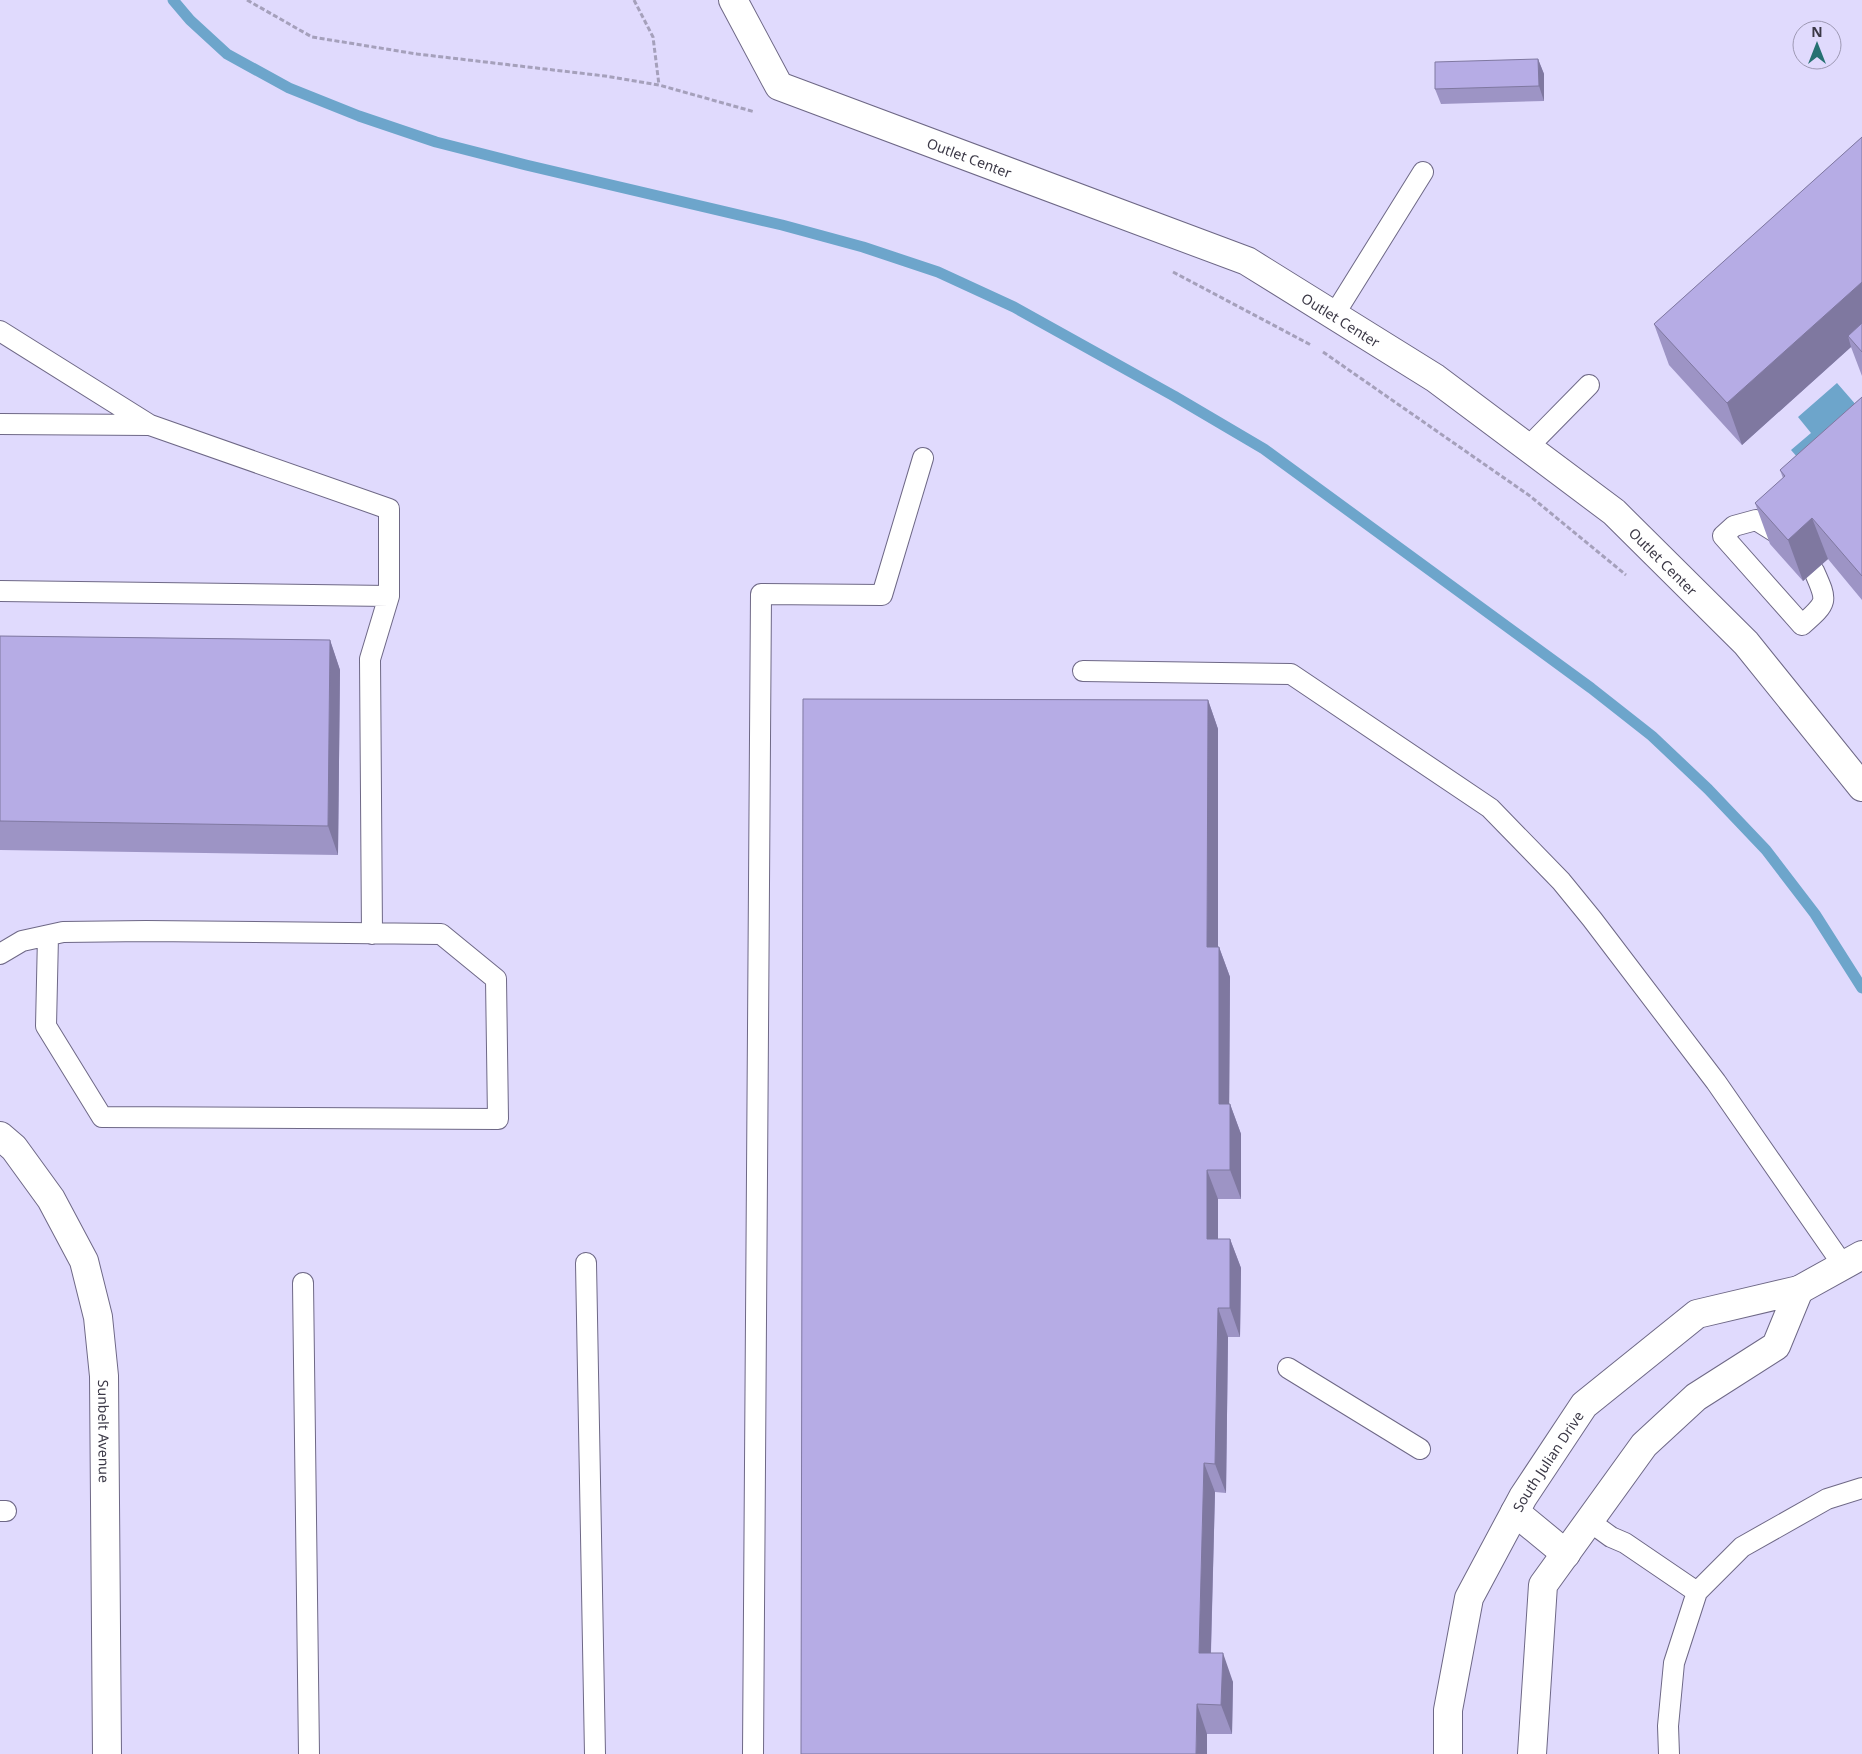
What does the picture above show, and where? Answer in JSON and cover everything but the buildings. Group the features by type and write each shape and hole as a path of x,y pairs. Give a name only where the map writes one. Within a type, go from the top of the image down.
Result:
{"street":[{"name":"Outlet Center","path":"734,0 779,86 1247,262 1435,378 1614,512 1746,643 1862,787"},
{"name":"Sunbelt Avenue","path":"0,1136 14,1148 51,1199 84,1261 98,1318 104,1376 106,1754"},
{"name":"South Julian Drive","path":"1448,1754 1448,1710 1469,1598 1515,1512 1584,1405 1697,1314 1799,1290 1852,1260"},
{"path":"1532,1754 1543,1585 1644,1444 1696,1397 1776,1346 1799,1290"},
{"path":"1515,1512 1566,1554"}],"lane":[{"path":"1334,315 1423,172"},
{"path":"0,331 150,425 389,509 389,596 370,660 372,934"},
{"path":"1528,447 1589,385"},
{"path":"0,424 150,425"},
{"path":"753,1754 761,594 882,595 923,458"},
{"path":"1780,535 1756,520 1734,526 1723,536 1802,625 1820,609 1824,594 1814,571"},
{"path":"0,591 389,596"},
{"path":"1083,671 1291,674 1490,808 1561,881 1592,919 1852,1260"},
{"path":"0,954 22,941 63,932 441,934 496,979 498,1119 102,1117 46,1026 48,936"},
{"path":"586,1263 595,1754"},
{"path":"303,1283 309,1754"},
{"path":"1288,1368 1420,1449"},
{"path":"1669,1754 1668,1726 1674,1663 1698,1592 1742,1547 1827,1499 1862,1488"},
{"path":"1589,1521 1698,1592"}],"path":[{"path":"247,0 312,37 417,54 606,76 659,85 762,114"},
{"path":"634,0 653,37 659,85"},
{"path":"1171,272 1317,347 1530,496 1626,576"}],"water":[{"path":"1837,383 1857,406 1805,466 1791,450 1811,433 1798,417"}],"waterway":[{"path":"173,0 190,20 227,54 289,88 359,116 436,142 782,225 863,247 938,272 1014,307 1174,396 1264,449 1591,688 1652,736 1708,789 1766,850 1815,914 1862,988"}]}
